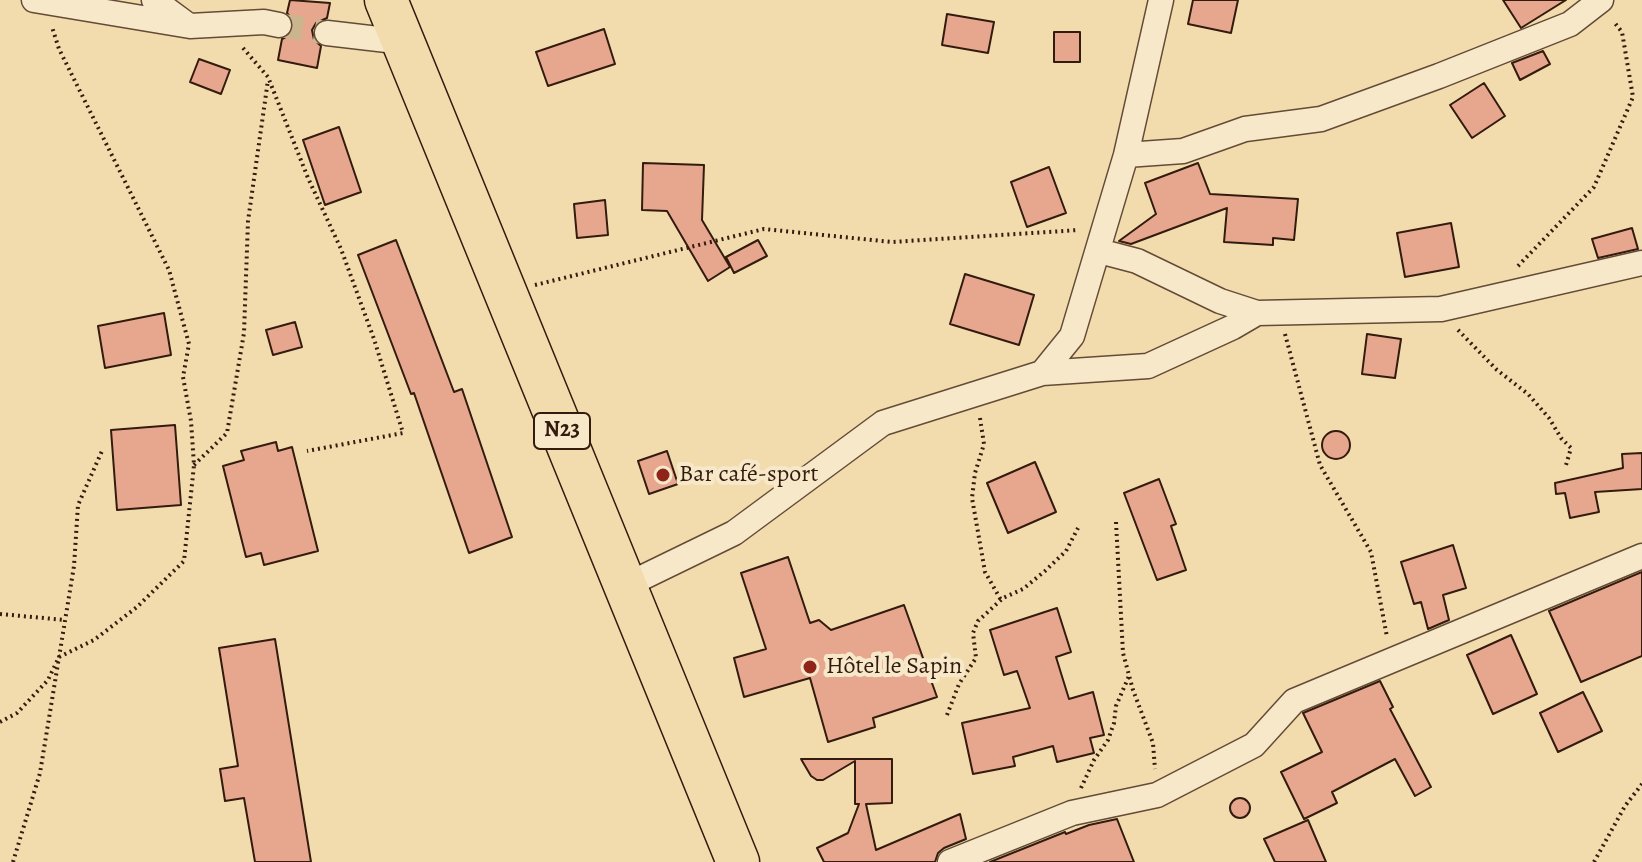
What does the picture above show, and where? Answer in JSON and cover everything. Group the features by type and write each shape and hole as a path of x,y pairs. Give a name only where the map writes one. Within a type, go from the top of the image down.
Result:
{"highway":[{"name":"N23","path":"386,0 738,862"}],"street":[{"path":"34,0 190,26 264,22 279,25"},
{"path":"154,0 190,26"},
{"path":"1042,373 1072,336 1126,155 1161,0"},
{"path":"1126,155 1183,151 1245,129 1321,119 1570,24 1600,2"},
{"path":"327,33 404,42"},
{"path":"1102,240 1137,261 1220,301 1268,312 1387,311 1454,306 1642,263"},
{"path":"625,586 734,533 883,423 1042,373 1148,366 1268,312"},
{"path":"950,862 1072,813 1157,795 1254,745 1294,701 1642,556"}],"path":[{"path":"1486,300 1594,187 1633,97 1622,32 1600,2"},
{"path":"0,722 17,713 48,680 59,657 94,640 137,607 184,561 194,465 191,421 183,377 189,344 169,270 59,49 51,23"},
{"path":"223,25 268,77 308,178 341,249 374,339 403,433 307,451"},
{"path":"194,465 227,433 244,333 248,221 268,77"},
{"path":"506,292 764,229 892,242 1026,231 1102,240"},
{"path":"1454,306 1452,323 1497,370 1528,394 1571,448 1566,465"},
{"path":"1268,312 1320,465 1371,552 1383,623 1394,658"},
{"path":"970,397 982,423 984,444 975,473 972,498 985,572 1001,600"},
{"path":"13,862 40,773 74,566 78,505 102,451"},
{"path":"1116,522 1123,653 1153,743 1157,795"},
{"path":"947,715 959,684 976,658 973,633 978,621 1001,600 1023,589 1045,571 1066,551 1078,528"},
{"path":"0,614 65,620"},
{"path":"1072,813 1080,790 1108,740 1116,706 1129,676"},
{"path":"1594,862 1625,806 1642,784"}],"building":[{"path":"290,0 330,3 327,18 316,23 312,30 314,40 321,46 317,68 278,60 282,39 290,35 294,27 287,13"},
{"path":"1193,0 1238,0 1231,33 1188,24"},
{"path":"1503,0 1566,0 1521,28"},
{"path":"947,14 994,22 988,53 942,45"},
{"path":"604,29 615,64 548,86 536,52"},
{"path":"1054,32 1080,32 1080,62 1054,62"},
{"path":"1543,51 1550,64 1520,80 1512,63"},
{"path":"199,59 230,70 221,94 190,82"},
{"path":"1484,83 1505,116 1472,138 1450,105"},
{"path":"339,127 361,192 325,205 303,140"},
{"path":"643,163 704,165 702,220 730,267 708,281 667,211 642,210"},
{"path":"1198,163 1210,194 1298,199 1294,240 1273,238 1273,245 1224,242 1227,208 1131,244 1119,241 1156,214 1145,183"},
{"path":"1049,167 1066,213 1027,227 1011,182"},
{"path":"605,200 608,235 577,238 574,204"},
{"path":"1451,223 1459,267 1405,277 1397,233"},
{"path":"1632,228 1638,249 1598,258 1592,239"},
{"path":"396,240 454,392 462,389 512,537 469,553 414,393 411,394 358,255"},
{"path":"758,240 767,256 734,273 726,257"},
{"path":"965,274 1034,295 1019,345 950,324"},
{"path":"164,313 171,355 105,368 98,326"},
{"path":"295,322 302,347 273,355 266,330"},
{"path":"1367,334 1401,339 1395,378 1362,374"},
{"path":"175,425 181,505 117,510 111,430"},
{"path":"1336,431 1346,435 1350,445 1346,455 1336,459 1326,455 1322,445 1326,435"},
{"path":"276,442 278,451 292,447 318,551 264,565 261,553 246,557 223,466 244,460 241,451"},
{"path":"667,451 678,484 649,494 638,461"},
{"path":"1642,453 1642,489 1595,492 1599,512 1570,518 1565,493 1556,494 1555,483 1623,468 1622,454"},
{"path":"1035,462 1056,512 1008,533 987,483"},
{"path":"1159,479 1176,524 1171,526 1186,570 1157,580 1124,493"},
{"path":"1453,545 1466,588 1443,595 1449,620 1428,629 1421,602 1414,604 1401,562"},
{"path":"788,557 810,623 819,620 831,630 904,605 937,697 873,718 875,727 828,742 810,678 744,697 734,658 766,649 741,573"},
{"path":"1642,572 1642,656 1581,682 1549,611"},
{"path":"1057,608 1071,652 1056,657 1069,699 1093,692 1104,735 1090,738 1094,753 1057,762 1053,746 1013,757 1015,766 973,774 962,723 1030,708 1017,671 1004,675 990,630"},
{"path":"1511,635 1537,694 1493,714 1467,655"},
{"path":"275,639 311,862 255,862 244,798 225,801 220,769 238,766 219,648"},
{"path":"1380,681 1393,707 1390,709 1431,787 1415,796 1395,759 1332,792 1337,803 1304,819 1281,772 1322,752 1303,713"},
{"path":"1583,692 1602,731 1558,752 1540,713"},
{"path":"801,759 892,759 892,803 866,804 876,850 960,814 966,839 944,848 935,862 824,862 817,848 848,833 859,804 855,804 855,761 823,780 817,780"},
{"path":"1240,798 1247,801 1250,808 1247,815 1240,818 1233,815 1230,808 1233,801"},
{"path":"1117,819 1134,862 990,862 1065,832"},
{"path":"1308,820 1326,862 1275,862 1264,839"}],"tunnel":[{"path":"279,25 327,33"}],"place":[{"name":"Bar café-sport","path":"663,475"},
{"name":"Hôtel le Sapin","path":"810,667"}]}
